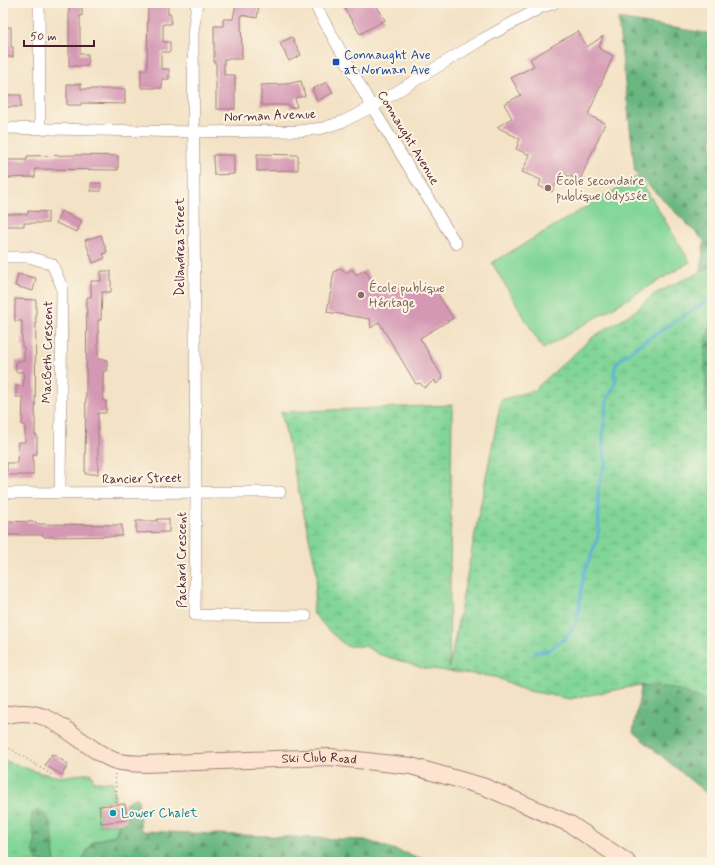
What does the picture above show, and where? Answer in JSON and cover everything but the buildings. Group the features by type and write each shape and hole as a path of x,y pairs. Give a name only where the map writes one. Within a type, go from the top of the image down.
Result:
{"street":[{"path":"39,3 40,128"},
{"name":"Dellandrea Street","path":"196,492 193,33 197,3"},
{"name":"Connaught Avenue","path":"314,3 372,107 456,244"},
{"name":"Norman Avenue","path":"3,128 193,132 299,131 315,129 344,121 372,107 481,40 542,7 554,3"},
{"name":"MacBeth Crescent","path":"3,257 29,257 52,264 62,287 60,493"},
{"name":"Packard Crescent","path":"196,492 195,615 306,616"},
{"name":"Rancier Street","path":"3,493 280,492"},
{"name":"Ski Club Road","path":"3,716 12,713 32,713 53,720 93,748 114,760 144,764 330,757 411,766 485,787 570,824 627,862"}],"path":[{"path":"3,744 52,775"},
{"path":"115,776 117,804"}],"green space":[{"path":"618,19 712,34 712,798 633,732 680,481 704,241 635,172"},
{"path":"638,176 690,262 543,349 492,263"},
{"path":"712,266 712,314 705,349 706,411 712,418 712,703 674,688 640,685 570,699 529,691 495,677 423,668 378,654 365,646 346,646 329,631 313,613 317,573 281,412 452,405 449,668 501,400 534,390 593,337 635,311 654,294"},
{"path":"3,760 37,772 60,777 91,773 94,782 113,782 115,799 98,803 100,824 120,823 115,835 93,842 82,862 3,862"},
{"path":"134,798 138,798 141,831 365,840 433,862 82,862 93,842 115,835 120,823 128,821 126,803"},
{"path":"38,810 46,815 52,828 55,862 38,862 35,857 33,850 35,842 32,825 32,813"}],"waterway":[{"path":"535,652 547,651 568,636 577,620 584,573 597,540 599,530 598,492 601,475 606,463 603,448 603,432 607,401 616,381 614,372 616,365 619,360 643,342 712,298"}],"place":[{"name":"Connaught Ave at Norman Ave","path":"336,62"},
{"name":"École secondaire publique Odyssée","path":"548,188"},
{"name":"École publique Héritage","path":"361,295"},
{"name":"Lower Chalet","path":"113,813"}]}
